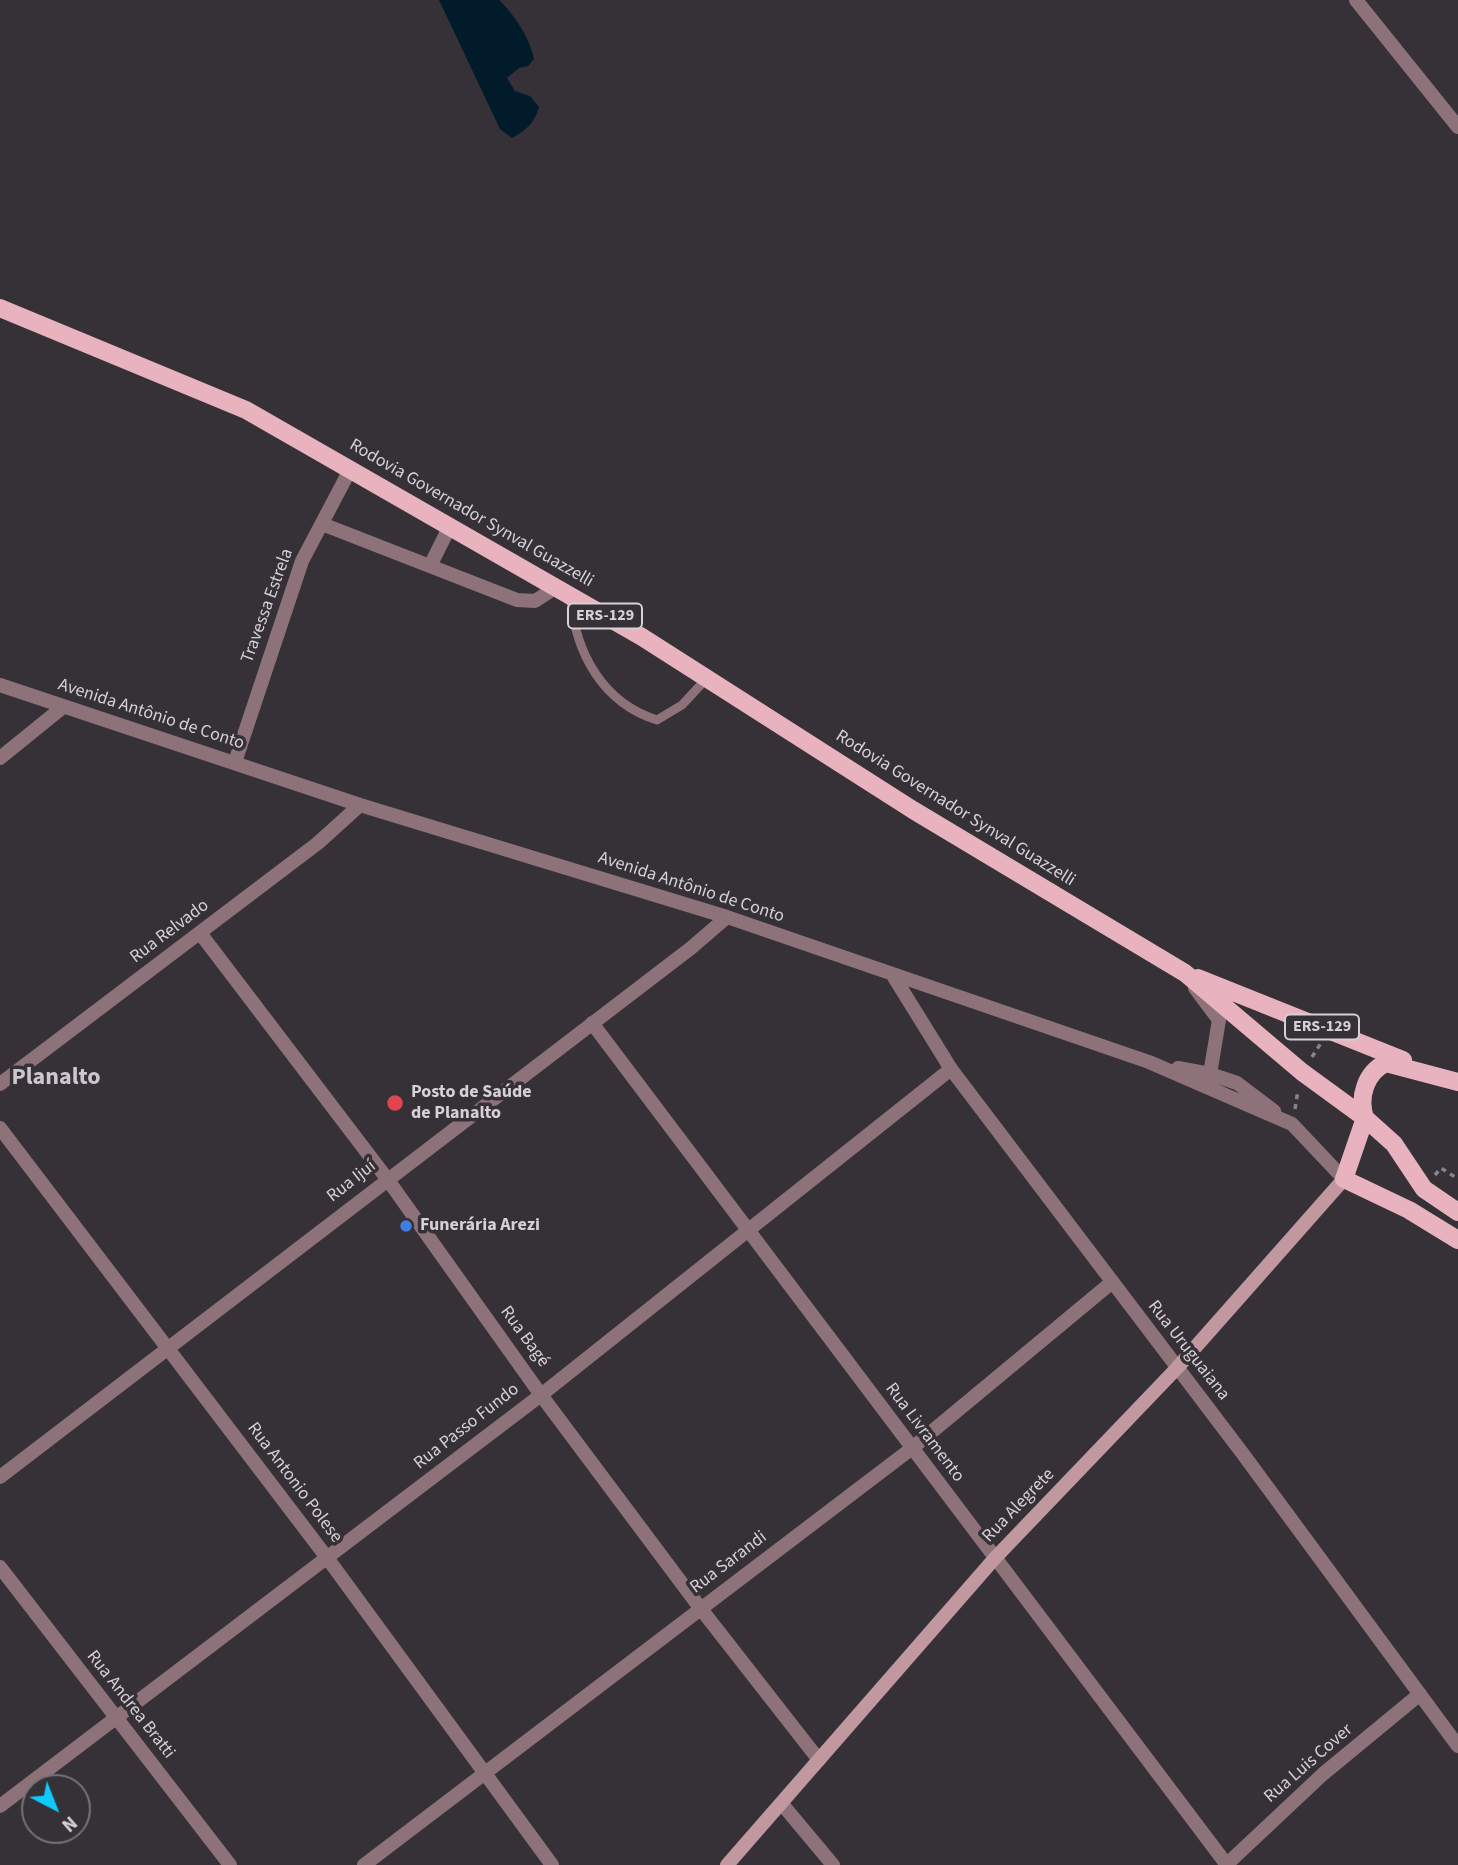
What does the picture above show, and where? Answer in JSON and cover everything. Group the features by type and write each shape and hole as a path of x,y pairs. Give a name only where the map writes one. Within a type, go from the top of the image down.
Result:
{"main road":[{"name":"Rodovia Governador Synval Guazzelli","path":"0,308 246,410 351,468 642,637 913,810 1185,973 1458,1082"},
{"name":"Rodovia Governador Synval Guazzelli","path":"1185,973 1302,1072 1365,1118 1394,1144 1424,1189 1458,1212"},
{"path":"1458,1082 1386,1063 1373,1069 1367,1080 1362,1110 1365,1118 1344,1179 1409,1210 1458,1240"}],"street":[{"path":"1356,0 1458,127"},
{"name":"Travessa Estrela","path":"235,762 302,561 351,468"},
{"path":"322,524 527,602 535,601 555,588"},
{"path":"430,566 450,526"},
{"name":"Avenida Antônio de Conto","path":"0,685 360,805 727,917 894,977 1149,1062 1292,1124 1344,1179"},
{"path":"0,758 63,706"},
{"name":"Rua Relvado","path":"0,1084 318,843 360,805"},
{"name":"Rua Ijuí","path":"0,1477 727,917"},
{"name":"Rua Bagé","path":"200,933 387,1180 541,1395 701,1609 819,1760"},
{"path":"1185,973 1219,1020 1210,1074"},
{"name":"Rua Uruguaiana","path":"894,977 950,1069 1177,1368 1458,1746"},
{"name":"Rua Livramento","path":"592,1023 1226,1865"},
{"path":"1149,1062 1210,1074 1237,1083 1292,1124"},
{"name":"Rua Passo Fundo","path":"0,1806 541,1395 950,1069"},
{"name":"Rua Antonio Polese","path":"0,1128 328,1559 552,1865"},
{"name":"Rua Alegrete","path":"727,1865 996,1558 1177,1368 1344,1179"},
{"name":"Rua Sarandi","path":"364,1865 911,1449 1111,1283"},
{"name":"Rua Andrea Bratti","path":"0,1567 230,1865"},
{"name":"Rua Luis Cover","path":"1226,1865 1323,1774 1420,1694"},
{"path":"782,1804 833,1865"}],"lane":[{"path":"571,597 573,627 590,666 607,690 634,712 657,720 682,705 707,678"}],"water":[{"path":"439,0 499,0 516,19 525,35 534,59 528,66 519,68 507,78 515,91 530,96 539,107 529,126 512,138 500,129"}],"place":[{"name":"Posto de Saúde de Planalto","path":"395,1103"},
{"name":"Funerária Arezi","path":"406,1226"}],"district":[{"name":"Planalto","path":"56,1079"}]}
